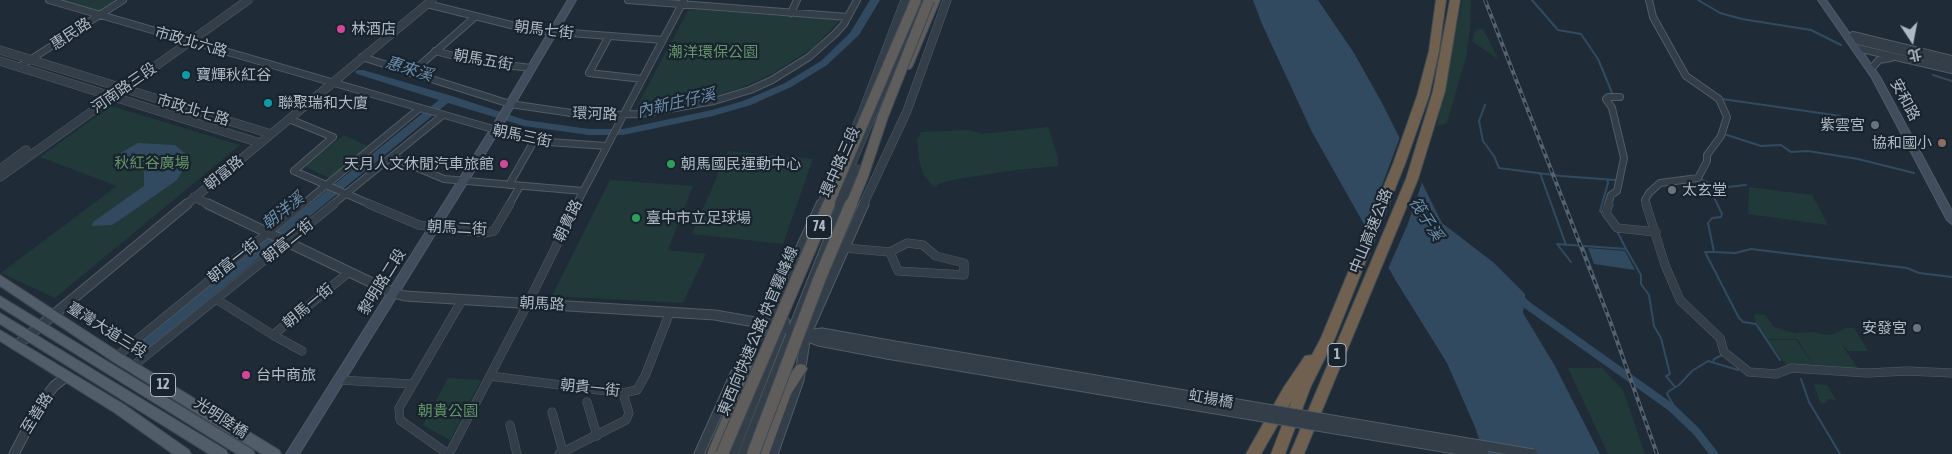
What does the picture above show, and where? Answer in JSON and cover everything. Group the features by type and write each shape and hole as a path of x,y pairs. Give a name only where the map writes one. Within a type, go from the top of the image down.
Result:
{"highway":[{"path":"870,111 868,104 874,87 910,0"},
{"name":"東西向快速公路 快官霧峰線","path":"722,454 916,0"},
{"name":"74","path":"753,454 820,280 863,176 883,116 930,0"},
{"path":"883,116 894,97 935,0"},
{"name":"中山高速公路","path":"1278,454 1304,386 1334,323 1399,164 1423,96 1434,51 1441,0"},
{"name":"中山高速公路","path":"1298,454 1412,179 1439,91 1455,0"},
{"path":"1253,454 1289,391 1334,323"},
{"path":"714,454 746,376 748,352"},
{"path":"762,454 785,392 801,369"}],"main road":[{"path":"509,106 572,0"},
{"name":"安和路","path":"1822,0 1871,69 1952,220"},
{"name":"黎明路二段","path":"292,454 509,106"},
{"name":"臺灣大道三段","path":"0,280 116,357 274,454"},
{"name":"臺灣大道三段","path":"0,301 39,327 126,378"},
{"name":"12","path":"0,318 114,387"},
{"path":"0,335 120,409 184,454"},
{"name":"光明陸橋","path":"126,378 248,454"},
{"path":"114,387 120,409"},
{"name":"光明陸橋","path":"114,387 221,454"}],"street":[{"name":"市政北六路","path":"49,0 332,83"},
{"name":"惠民路","path":"19,67 123,0"},
{"name":"河南路三段","path":"0,176 240,0"},
{"name":"河南路三段","path":"187,40 248,0"},
{"path":"628,0 683,2 848,17"},
{"path":"792,13 796,0"},
{"name":"環河路","path":"362,57 509,106 621,119 686,107 750,90 772,80 809,57 835,34 858,0"},
{"name":"環中路三段","path":"699,454 735,374 766,323 862,113 904,0"},
{"name":"環中路三段","path":"743,454 787,328 921,0"},
{"name":"環中路三段","path":"733,454 925,0"},
{"path":"773,454 793,401 801,369 806,335 907,112 947,0"},
{"path":"1649,0 1653,17 1686,76 1719,99 1727,117 1721,136 1707,155 1707,161 1698,178 1660,183 1648,193 1645,204 1677,296 1689,310 1708,325 1720,338 1724,352 1746,370 1763,374 1776,374 1792,368 1866,373 1907,370 1952,373"},
{"name":"朝馬七街","path":"429,2 475,17 512,26 553,32 663,40"},
{"name":"朝富路","path":"16,346 429,2"},
{"path":"621,119 683,2"},
{"path":"411,73 475,17"},
{"path":"896,25 910,27"},
{"path":"609,36 589,73 642,79"},
{"path":"1852,41 1902,58 1952,69"},
{"path":"1852,41 1952,59"},
{"path":"1852,41 1952,63"},
{"path":"1852,41 1952,69"},
{"name":"市政北七路","path":"0,50 271,134"},
{"name":"朝馬五街","path":"435,51 477,62 532,68"},
{"path":"1871,69 1882,59 1902,58"},
{"name":"市政北七路","path":"0,61 260,144"},
{"path":"332,83 422,109"},
{"name":"河南路三段","path":"0,169 111,95"},
{"path":"1620,97 1608,97 1606,99 1612,108 1624,158 1617,191 1610,196 1606,213 1617,228 1656,232"},
{"name":"朝馬三街","path":"422,109 495,128 534,141 609,143"},
{"name":"朝富一街","path":"116,357 422,109"},
{"name":"朝富二街","path":"133,366 441,115"},
{"path":"289,119 333,137 294,171 326,185"},
{"name":"朝貴路","path":"528,303 621,119"},
{"path":"509,185 534,141"},
{"path":"392,156 444,180 583,192"},
{"name":"朝馬二街","path":"326,185 419,225 485,233 494,231 520,186"},
{"path":"194,197 268,232"},
{"name":"朝馬路","path":"268,232 393,293 405,296 715,315 787,328 819,341 888,350"},
{"path":"845,248 890,252 907,243 923,244 936,256 964,263 964,275 898,271 890,252"},
{"name":"朝馬一街","path":"216,299 273,335 349,272"},
{"path":"462,300 411,384 399,408 400,420 448,454 528,303"},
{"name":"朝貴一街","path":"490,376 623,393 637,390 645,376 670,312"},
{"path":"273,335 302,352"},
{"name":"虹揚橋","path":"888,350 1484,454"},
{"name":"虹揚橋","path":"888,350 1532,454"},
{"name":"至善路","path":"14,454 38,406 54,386 66,377"},
{"path":"339,380 411,384"},
{"path":"552,412 561,453 626,420 629,413 623,393"},
{"path":"587,402 597,436"},
{"path":"510,425 517,454"}],"green space":[{"path":"58,0 117,0 102,10 95,11"},
{"path":"1462,0 1471,0 1470,29 1466,57 1447,123 1437,126"},
{"name":"潮洋環保公園","path":"689,9 840,20 814,47 774,73 738,89 688,104 635,110"},
{"path":"1483,29 1499,60 1472,41 1475,31"},
{"name":"秋紅谷廣場","path":"111,106 240,145 55,298 1,273 117,186 40,157"},
{"path":"1048,127 1058,157 1058,166 957,179 934,187 924,175 919,160 917,140 921,132 969,130 982,134"},
{"path":"344,135 369,147 329,178 304,166"},
{"path":"728,151 813,159 783,244 692,234"},
{"name":"臺中市立足球場","path":"610,180 693,186 668,250 706,254 683,303 552,296"},
{"path":"1749,187 1812,195 1828,225 1748,214"},
{"path":"1754,314 1765,315 1774,327 1794,333 1796,337 1795,333 1813,332 1826,335 1835,334 1846,328 1854,328 1868,351 1849,351 1841,344 1860,371 1816,369 1797,339 1765,339 1756,323"},
{"path":"1767,340 1796,340 1815,368 1787,366"},
{"path":"1568,368 1602,368 1623,390 1645,454 1608,454"},
{"name":"朝貴公園","path":"448,378 481,380 450,440 423,425"},
{"path":"1814,384 1827,385 1836,400 1829,399 1824,404 1820,402"}],"water":[{"name":"筏子溪","path":"1253,0 1318,0 1354,53 1382,103 1442,223 1494,263 1525,294 1523,313 1555,366 1600,454 1484,454 1475,427 1447,363 1396,281 1312,132 1262,24"},
{"path":"138,143 175,145 187,155 187,163 177,180 112,225 92,226 93,222 144,186 144,172 117,155"},
{"path":"1588,248 1625,251 1635,270 1594,264"}],"pier":[{"path":"1401,134 1423,180 1407,226 1387,271 1365,231"}],"waterway":[{"name":"內新庄仔溪","path":"447,99 524,123 589,132 623,132 713,113 747,103 788,85 824,63 854,35 875,0"},
{"path":"1532,0 1558,30 1581,34 1598,59 1613,95"},
{"path":"1698,0 1720,13 1742,19 1811,30 1841,45"},
{"name":"惠來溪","path":"360,72 447,99"},
{"path":"1933,75 1952,81"},
{"name":"朝洋溪","path":"139,349 447,99"},
{"path":"1722,99 1841,116"},
{"path":"1485,105 1479,121 1483,141 1494,156 1499,168 1540,173"},
{"path":"1724,134 1761,146 1781,145 1791,152 1808,151 1858,159 1914,173"},
{"path":"1540,173 1615,180"},
{"path":"1540,173 1566,245"},
{"path":"1701,179 1718,188 1746,185"},
{"path":"1603,214 1600,211 1608,183 1607,180"},
{"path":"1714,252 1708,223 1712,218 1721,217 1722,214 1712,193 1715,187"},
{"path":"1617,231 1626,249"},
{"path":"1566,245 1557,244 1571,262"},
{"path":"1566,245 1626,249"},
{"path":"1583,246 1623,354"},
{"path":"1626,249 1641,275 1641,284 1649,295 1654,326 1661,338 1670,374 1666,376 1675,387"},
{"path":"1714,252 1735,253 1751,249 1907,268 1919,273 1952,277"},
{"path":"1714,252 1705,252 1739,318 1743,322 1756,324 1780,360"},
{"path":"1519,297 1527,305 1672,408 1696,431 1714,454"},
{"path":"1713,362 1714,359 1724,354"},
{"path":"1670,407 1673,404 1667,394 1669,391 1679,385 1692,371 1708,361 1738,370"},
{"path":"1801,379 1809,402 1840,454"}],"railway":[{"path":"1485,0 1610,321 1657,454"}],"place":[{"name":"林酒店","path":"341,29"},
{"name":"寶輝秋紅谷","path":"186,75"},
{"name":"聯聚瑞和大廈","path":"268,103"},
{"name":"紫雲宮","path":"1875,125"},
{"name":"協和國小","path":"1942,143"},
{"name":"天月人文休閒汽車旅館","path":"504,164"},
{"name":"朝馬國民運動中心","path":"671,164"},
{"name":"太玄堂","path":"1672,190"},
{"name":"臺中市立足球場","path":"636,218"},
{"name":"安發宮","path":"1917,328"},
{"name":"台中商旅","path":"246,375"}]}
